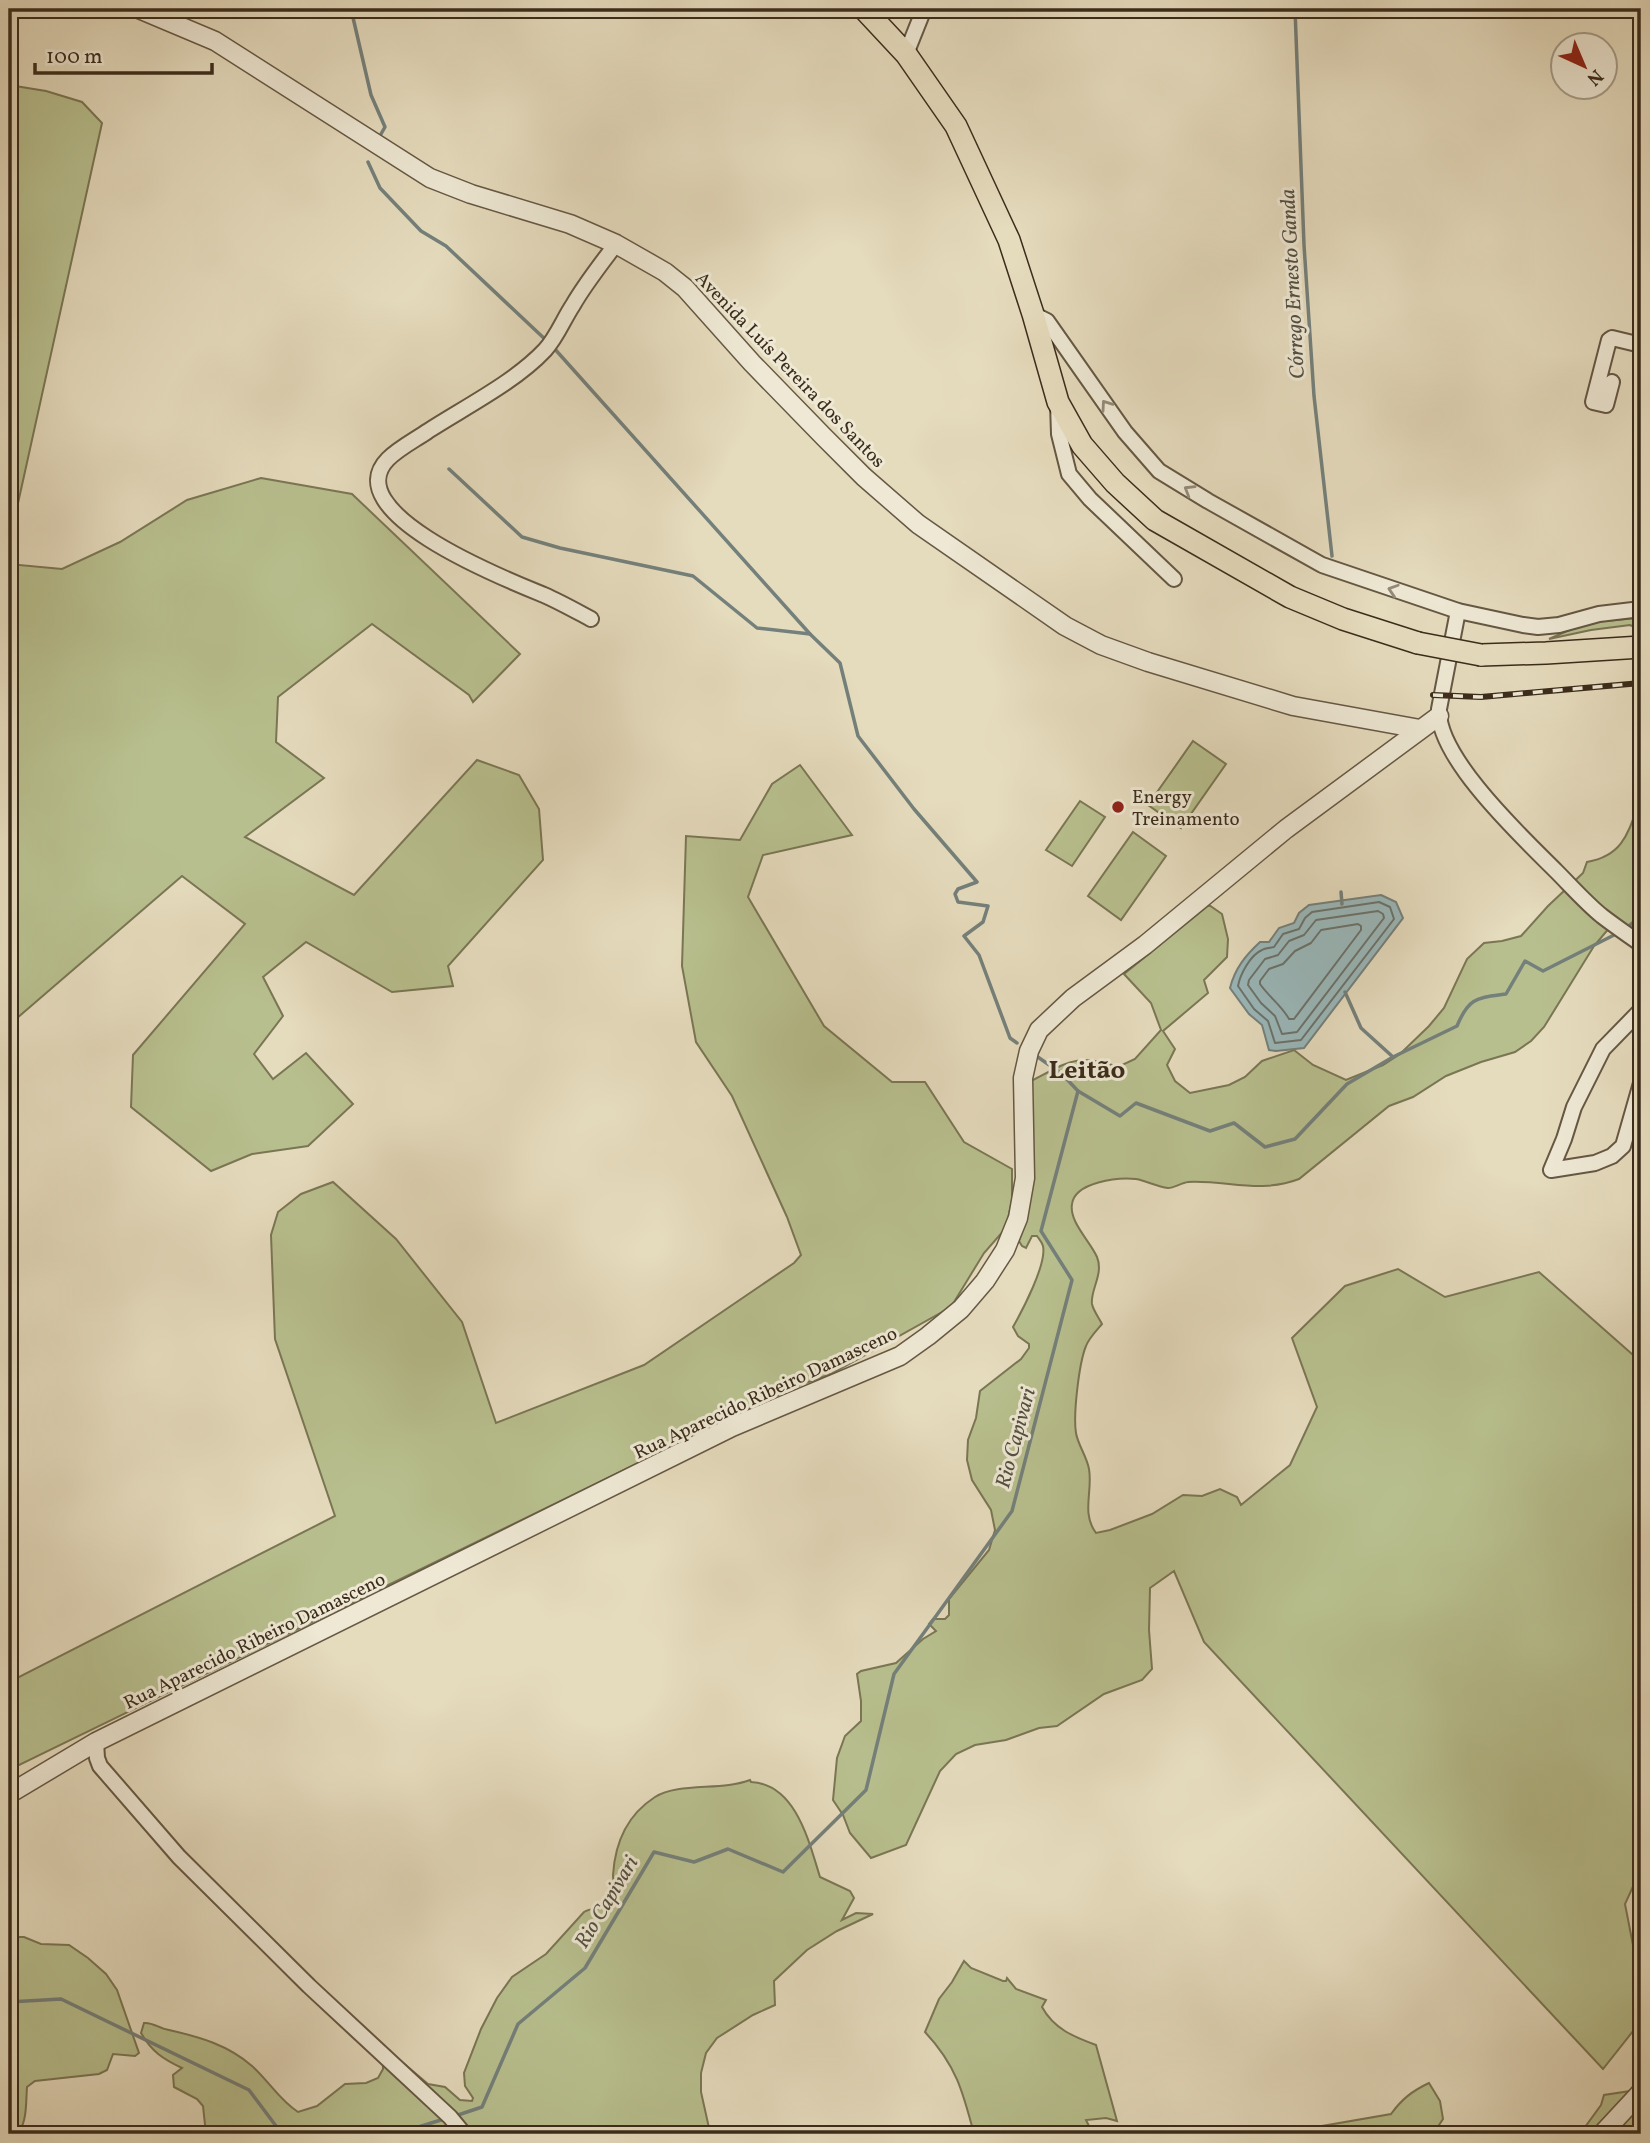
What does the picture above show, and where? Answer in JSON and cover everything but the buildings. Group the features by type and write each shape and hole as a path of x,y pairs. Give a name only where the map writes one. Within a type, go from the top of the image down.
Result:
{"main road":[{"path":"864,9 906,54 956,125 1009,240 1058,402 1082,445 1115,483 1155,520 1290,597 1343,620 1418,643 1481,655 1641,647"}],"street":[{"name":"Avenida Luís Pereira dos Santos","path":"139,9 215,41 430,178 471,194 570,224 615,244 665,272 685,288 752,363 864,477 918,524 1065,626 1101,645 1148,662 1293,706 1420,729"},
{"path":"906,54 924,9"},
{"path":"591,619 491,573 427,538 389,507 379,489 379,474 387,460 519,373 544,351 615,244"},
{"path":"1033,314 1047,321 1147,460 1168,477 1322,565 1458,611 1538,627 1559,625 1599,614 1641,609"},
{"path":"1612,382 1606,405 1592,402 1609,340 1612,338 1641,345"},
{"path":"1058,402 1059,434 1069,474 1099,508 1174,579"},
{"path":"1069,474 1070,453 1076,450 1102,469"},
{"path":"1458,611 1439,712 1448,744 1491,804 1600,914 1636,941"},
{"name":"Rua Aparecido Ribeiro Damasceno","path":"9,1794 96,1742 732,1427 900,1356 928,1336 961,1309 985,1281 1005,1250 1017,1218 1025,1178 1023,1077 1029,1051 1040,1030 1073,998 1145,945 1286,829 1439,712"},
{"path":"1641,1010 1603,1049 1573,1107 1551,1170 1595,1163 1612,1156 1623,1146 1641,1083"},
{"path":"96,1742 97,1758 107,1775 179,1857 318,1995 450,2117 464,2134"},
{"path":"1602,2134 1641,2092"}],"green space":[{"path":"9,85 46,91 82,102 102,123 9,544"},
{"path":"261,478 352,494 520,654 473,702 469,695 372,624 278,697 276,742 324,778 245,837 354,895 477,760 519,775 539,809 543,860 448,966 453,986 392,992 306,942 263,977 283,1016 254,1054 273,1079 306,1053 353,1104 308,1146 252,1154 211,1171 131,1107 133,1055 245,924 182,876 9,1025 9,564 62,569 120,542 187,500"},
{"path":"1641,619 1641,630 1630,625 1549,639 1585,623"},
{"path":"1193,741 1226,764 1181,828 1148,805"},
{"path":"800,765 852,835 763,855 748,897 824,1026 892,1082 925,1082 964,1142 1012,1169 1012,1200 1006,1228 984,1253 951,1307 831,1374 792,1388 9,1770 9,1682 335,1516 275,1339 271,1235 278,1212 301,1194 333,1182 396,1239 462,1322 496,1423 644,1365 794,1263 801,1255 787,1217 732,1096 696,1042 682,966 686,836 740,840 772,784"},
{"path":"1080,801 1105,817 1072,866 1046,850"},
{"path":"1641,802 1641,937 1610,927 1594,946 1544,1027 1531,1041 1515,1052 1446,1076 1413,1097 1389,1106 1299,1179 1271,1186 1188,1182 1168,1188 1136,1179 1109,1180 1098,1182 1081,1191 1075,1197 1072,1211 1099,1263 1092,1304 1102,1324 1089,1340 1083,1354 1075,1414 1077,1438 1089,1469 1089,1518 1096,1533 1152,1514 1183,1495 1202,1496 1220,1489 1237,1497 1241,1505 1290,1465 1317,1407 1292,1338 1345,1286 1398,1269 1445,1297 1539,1272 1641,1362 1641,1869 1625,1904 1641,1986 1641,2021 1603,2069 1204,1642 1174,1571 1150,1588 1152,1669 1142,1680 1104,1694 1057,1726 1039,1728 1006,1740 975,1745 956,1754 940,1771 906,1845 871,1858 850,1833 833,1800 837,1758 845,1736 861,1721 857,1674 896,1663 936,1631 929,1624 933,1619 945,1619 949,1615 949,1599 989,1550 995,1530 991,1510 972,1480 967,1460 968,1440 976,1418 980,1391 1021,1359 1029,1348 1029,1344 1018,1336 1013,1327 1033,1287 1043,1254 1043,1245 1037,1236 1032,1236 1026,1248 1019,1241 1032,1188 1029,1082 1063,1065 1081,1060 1118,1067 1135,1059 1161,1030 1151,1003 1124,974 1209,905 1222,914 1228,939 1227,957 1204,980 1208,993 1163,1031 1175,1049 1167,1065 1175,1081 1190,1093 1229,1085 1245,1077 1262,1061 1294,1050 1313,1065 1346,1080 1383,1065 1400,1054 1444,1008 1467,959 1484,943 1521,936 1583,873 1587,862 1608,855 1616,849 1627,834"},
{"path":"1133,832 1166,856 1121,920 1088,896"},
{"path":"750,1780 766,1785 790,1804 805,1832 820,1877 850,1891 854,1898 842,1920 856,1913 873,1914 837,1931 807,1950 774,1981 775,2005 753,2015 717,2038 706,2053 701,2073 701,2092 712,2134 206,2134 203,2106 197,2099 174,2087 173,2075 182,2068 158,2054 141,2033 144,2023 147,2023 223,2047 252,2066 285,2102 298,2112 317,2106 345,2084 366,2083 378,2078 383,2069 382,2045 428,2084 445,2087 460,2100 472,2101 473,2098 465,2086 464,2073 481,2029 497,1998 512,1977 546,1954 584,1912 606,1907 612,1902 615,1895 613,1875 616,1852 624,1831 637,1812 665,1792"},
{"path":"9,1937 24,1937 41,1944 69,1945 106,1974 117,1990 139,2053 135,2056 113,2054 107,2070 99,2074 35,2081 27,2087 22,2126 19,2131 9,2134"},
{"path":"964,1961 971,1968 1003,1981 1007,1978 1016,1989 1046,2000 1042,2007 1052,2021 1072,2035 1096,2045 1117,2121 1106,2118 1086,2120 1093,2134 974,2134 957,2080 936,2044 925,2032 939,1999"},
{"path":"1429,2083 1440,2101 1443,2119 1433,2134 1295,2134 1299,2130 1391,2114 1408,2096"},
{"path":"1641,2083 1641,2134 1580,2134 1601,2105 1604,2095 1630,2091"}],"water":[{"path":"1381,895 1396,902 1403,918 1304,1048 1269,1050 1262,1025 1249,1014 1230,988 1242,962 1260,942 1269,942 1279,928 1294,923 1299,913 1309,905"}],"waterway":[{"path":"351,9 371,95 385,127 381,134"},
{"name":"Córrego Ernesto Ganda","path":"1295,9 1304,245 1314,396 1332,556"},
{"path":"368,162 380,188 421,231 446,246 548,342"},
{"path":"553,347 810,634 840,663 858,736 914,809 977,882 958,889 955,894 958,902 988,906 983,922 964,936 979,955 1010,1038 1017,1043"},
{"path":"449,469 522,537 560,548 693,576 757,628 810,634"},
{"name":"Córrego Ernesto Ganda","path":"1341,892 1342,904"},
{"name":"Rio Capivari","path":"1625,929 1641,916"},
{"name":"Rio Capivari","path":"455,2116 482,2107 518,2024 585,1968 654,1852 694,1862 728,1849 783,1872 866,1790 894,1674 1012,1511 1072,1280 1041,1231 1078,1091 1120,1116 1136,1103 1210,1131 1234,1123 1265,1147 1295,1139 1347,1084 1393,1057 1457,1026 1466,1009 1475,1001 1506,994 1525,961 1543,971 1618,933"},
{"name":"Córrego Ernesto Ganda","path":"1345,992 1361,1028 1393,1057"},
{"path":"1035,1055 1062,1074 1078,1091"},
{"name":"Rio Capivari","path":"9,2002 61,1999 249,2090 282,2134"},
{"name":"Rio Capivari","path":"396,2134 444,2119"}],"railway":[{"path":"1433,695 1481,697 1641,683"}],"place":[{"name":"Energy Treinamento","path":"1118,807"}],"district":[{"name":"Leitão","path":"1087,1069"}]}
